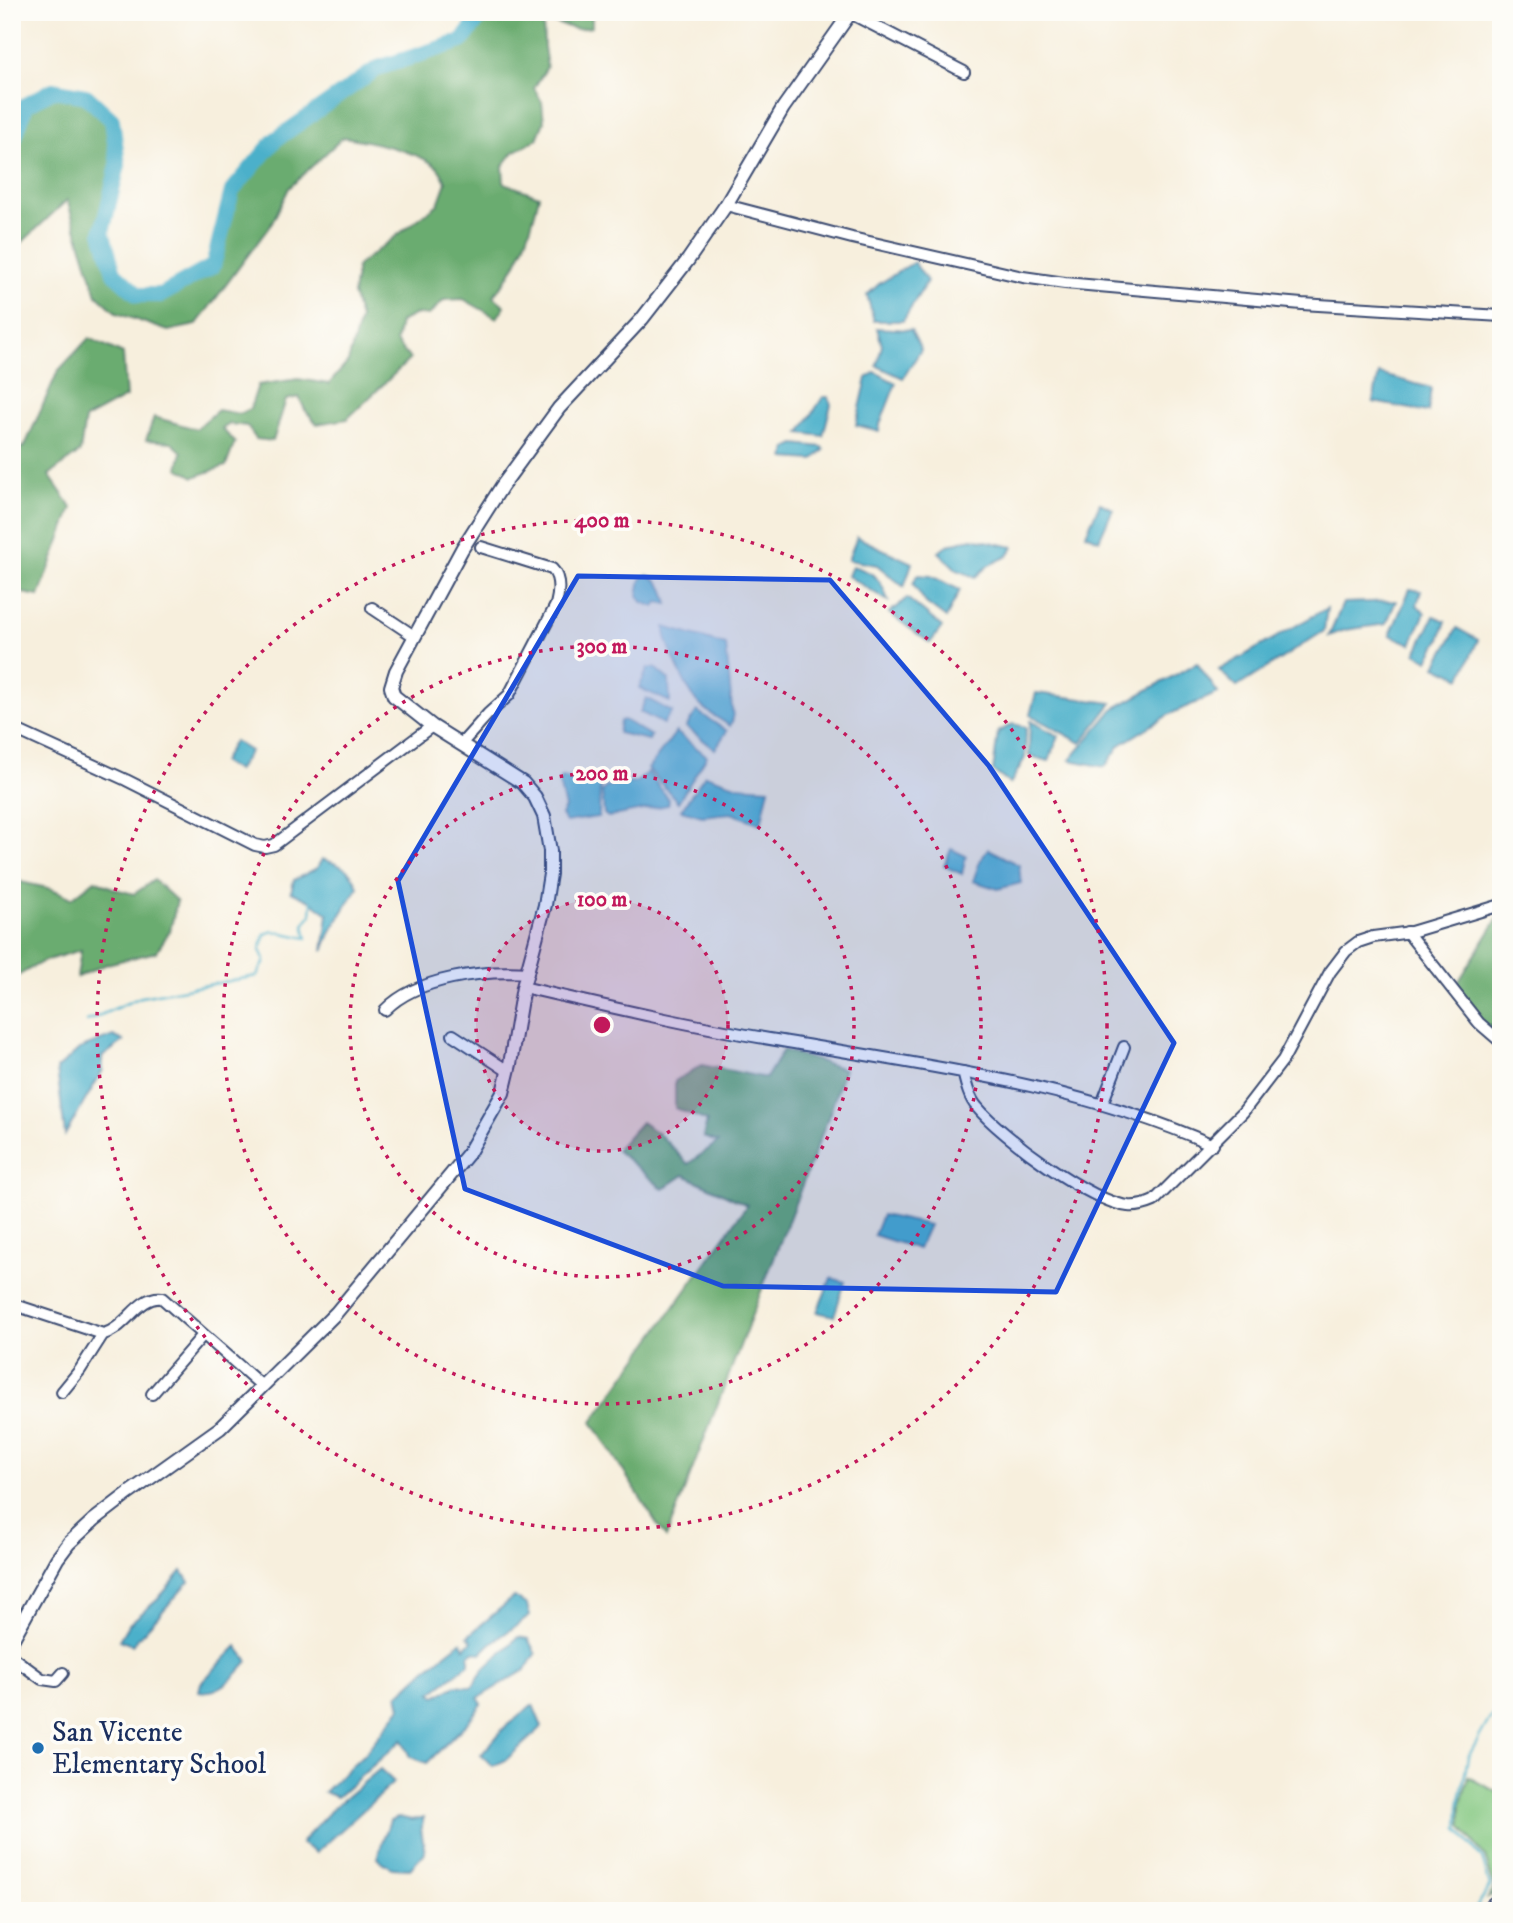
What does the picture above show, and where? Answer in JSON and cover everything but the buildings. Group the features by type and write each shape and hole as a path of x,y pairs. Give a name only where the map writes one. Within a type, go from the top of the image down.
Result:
{"street":[{"path":"12,1640 69,1543 129,1493 219,1428 336,1314 468,1154 503,1093 523,987 550,874 550,852 544,816 535,797 523,783 432,726 394,696 391,687 414,636 462,549 502,486 559,408 642,319 688,260 726,205 783,108 850,13 964,72"},
{"path":"726,205 852,238 1023,277 1302,304 1501,316"},
{"path":"462,743 509,695 556,605 558,592 557,577 552,569 481,547"},
{"path":"373,608 414,636"},
{"path":"12,728 126,780 254,845 265,847 274,845 432,726"},
{"path":"963,1072 975,1105 992,1122 1069,1181 1111,1202 1143,1206 1154,1201 1213,1145 1243,1112 1283,1060 1329,972 1346,951 1373,937 1407,932 1501,905"},
{"path":"1407,932 1479,1023 1501,1042"},
{"path":"386,1010 414,989 478,974 528,974"},
{"path":"523,987 701,1028 963,1072 1102,1104 1173,1127 1213,1145"},
{"path":"453,1035 508,1071"},
{"path":"1102,1104 1124,1047"},
{"path":"62,1392 103,1334 120,1327 147,1300 154,1297 162,1298 262,1386"},
{"path":"12,1304 103,1334"},
{"path":"152,1394 203,1335"},
{"path":"12,1657 45,1680 56,1681 64,1674"},
{"path":"1483,1911 1501,1897"}],"highlighted area":[{"path":"578,576 830,580 989,766 1174,1043 1056,1292 723,1286 465,1189 398,881"}],"green space":[{"path":"484,12 592,12 592,27 576,29 543,20 547,67 534,88 542,102 544,122 537,139 514,152 503,166 504,183 539,196 523,249 510,274 493,296 505,306 497,318 463,299 444,300 429,315 416,314 400,322 396,342 410,359 347,419 317,424 305,410 299,397 286,400 273,441 256,439 247,426 230,424 222,429 235,442 226,466 194,477 178,468 182,452 171,442 146,440 154,417 196,429 218,410 240,414 250,409 258,385 298,379 329,384 348,362 360,319 353,294 357,266 438,204 446,182 437,167 418,156 343,137 289,188 272,223 196,325 168,331 117,313 97,295 67,200 12,252 12,145 26,105 53,90 86,96 112,120 118,165 102,232 114,273 138,295 161,295 213,266 232,191 275,140 378,68 462,41"},
{"path":"89,338 123,354 126,397 85,419 80,452 49,475 72,508 39,596 12,591 12,445 24,448 58,371"},
{"path":"12,875 21,882 52,889 72,898 95,880 134,894 154,880 177,901 170,931 156,952 107,964 77,977 81,950 44,961 12,979"},
{"path":"1501,913 1501,1042 1479,1023 1457,984"},
{"path":"783,1050 844,1069 831,1110 666,1538 592,1422 747,1205 684,1175 663,1189 616,1150 641,1122 660,1135 688,1164 718,1142 703,1137 707,1121 675,1108 675,1081 702,1065 766,1078"},
{"path":"1468,1777 1501,1794 1501,1891 1488,1898 1494,1887 1485,1857 1461,1826 1461,1805"}],"water":[{"path":"914,262 927,281 903,321 874,321 867,295 879,284"},
{"path":"877,328 911,330 921,350 903,378 877,366 882,345"},
{"path":"875,372 896,383 879,431 856,425 867,378"},
{"path":"1379,374 1431,388 1428,412 1373,402"},
{"path":"823,397 828,397 831,404 823,436 800,433"},
{"path":"795,444 822,447 824,450 813,460 785,458 787,448"},
{"path":"1100,503 1113,509 1099,540 1086,534"},
{"path":"857,537 912,563 904,587 877,565 848,560"},
{"path":"972,538 1013,547 1008,556 989,565 975,577 957,570 939,552 948,545"},
{"path":"852,566 876,578 888,601 848,576"},
{"path":"647,575 662,586 668,604 658,602 655,607 642,602 638,595 641,579"},
{"path":"917,575 931,576 960,590 946,618 926,603 913,584"},
{"path":"1410,589 1421,591 1417,605 1425,613 1411,644 1390,635"},
{"path":"907,598 942,627 930,643 889,613"},
{"path":"1396,601 1386,624 1345,630 1329,636 1343,603"},
{"path":"1327,608 1324,631 1237,687 1219,670"},
{"path":"1434,616 1446,621 1428,660 1416,653"},
{"path":"665,627 726,645 733,719 730,726 705,709 694,697 672,654"},
{"path":"1457,628 1478,640 1461,678 1436,666"},
{"path":"1197,663 1218,693 1170,714 1120,745 1105,767 1070,760 1113,709"},
{"path":"648,668 655,668 669,680 670,702 639,688"},
{"path":"1036,693 1112,703 1081,743 1030,715"},
{"path":"646,698 672,712 663,724 640,712"},
{"path":"697,711 727,731 715,749 686,727"},
{"path":"624,720 651,736 649,740 618,733 620,721"},
{"path":"1030,721 1059,736 1049,761 1029,756"},
{"path":"1013,724 1026,727 1025,758 1010,784 993,771 998,732"},
{"path":"676,732 707,756 678,802 648,769"},
{"path":"234,741 250,751 237,771 222,762"},
{"path":"648,772 669,800 668,805 608,817 604,814 602,791 606,787 637,782"},
{"path":"705,775 739,786 769,788 761,824 731,813 702,816 681,810"},
{"path":"562,777 600,784 599,817 566,822 561,815 565,808 559,783"},
{"path":"951,849 966,856 962,874 944,866"},
{"path":"988,849 1019,865 1021,883 998,889 973,881 980,861"},
{"path":"322,859 344,868 352,875 358,887 331,931 323,951 328,914 312,902 291,892 294,880 317,868"},
{"path":"113,1036 124,1041 102,1057 103,1070 65,1135 57,1069 79,1049"},
{"path":"882,1215 929,1225 918,1249 874,1235"},
{"path":"831,1278 845,1282 834,1316 817,1312"},
{"path":"182,1571 189,1582 132,1645 119,1640 128,1625 157,1600"},
{"path":"514,1597 527,1605 530,1616 481,1653 473,1652 469,1656 469,1664 431,1693 436,1696 456,1685 472,1687 485,1668 518,1637 528,1639 536,1654 525,1670 478,1698 482,1704 427,1763 410,1757 402,1740 337,1797 324,1792 366,1752 401,1707 398,1695 461,1642 465,1648 472,1641 468,1636"},
{"path":"237,1646 248,1661 221,1687 199,1691 201,1683"},
{"path":"533,1705 542,1727 506,1760 493,1766 481,1755 505,1727"},
{"path":"380,1769 394,1782 316,1853 301,1843 333,1808"},
{"path":"398,1817 412,1820 424,1817 421,1829 425,1853 410,1869 392,1868 377,1858 390,1820"}],"waterway":[{"path":"12,145 26,105 53,90 86,96 112,120 118,165 102,232 114,273 138,295 161,295 213,266 232,191 275,140 378,68 462,41 484,12"},
{"path":"87,1021 141,997 257,976 265,961 260,950 265,934 273,931 307,938 304,925 311,915 312,902"},
{"path":"1474,1911 1490,1886 1482,1858 1458,1829 1459,1806 1468,1757 1489,1720 1501,1708"}],"place":[{"name":"San Vicente Elementary School","path":"38,1748"}]}
